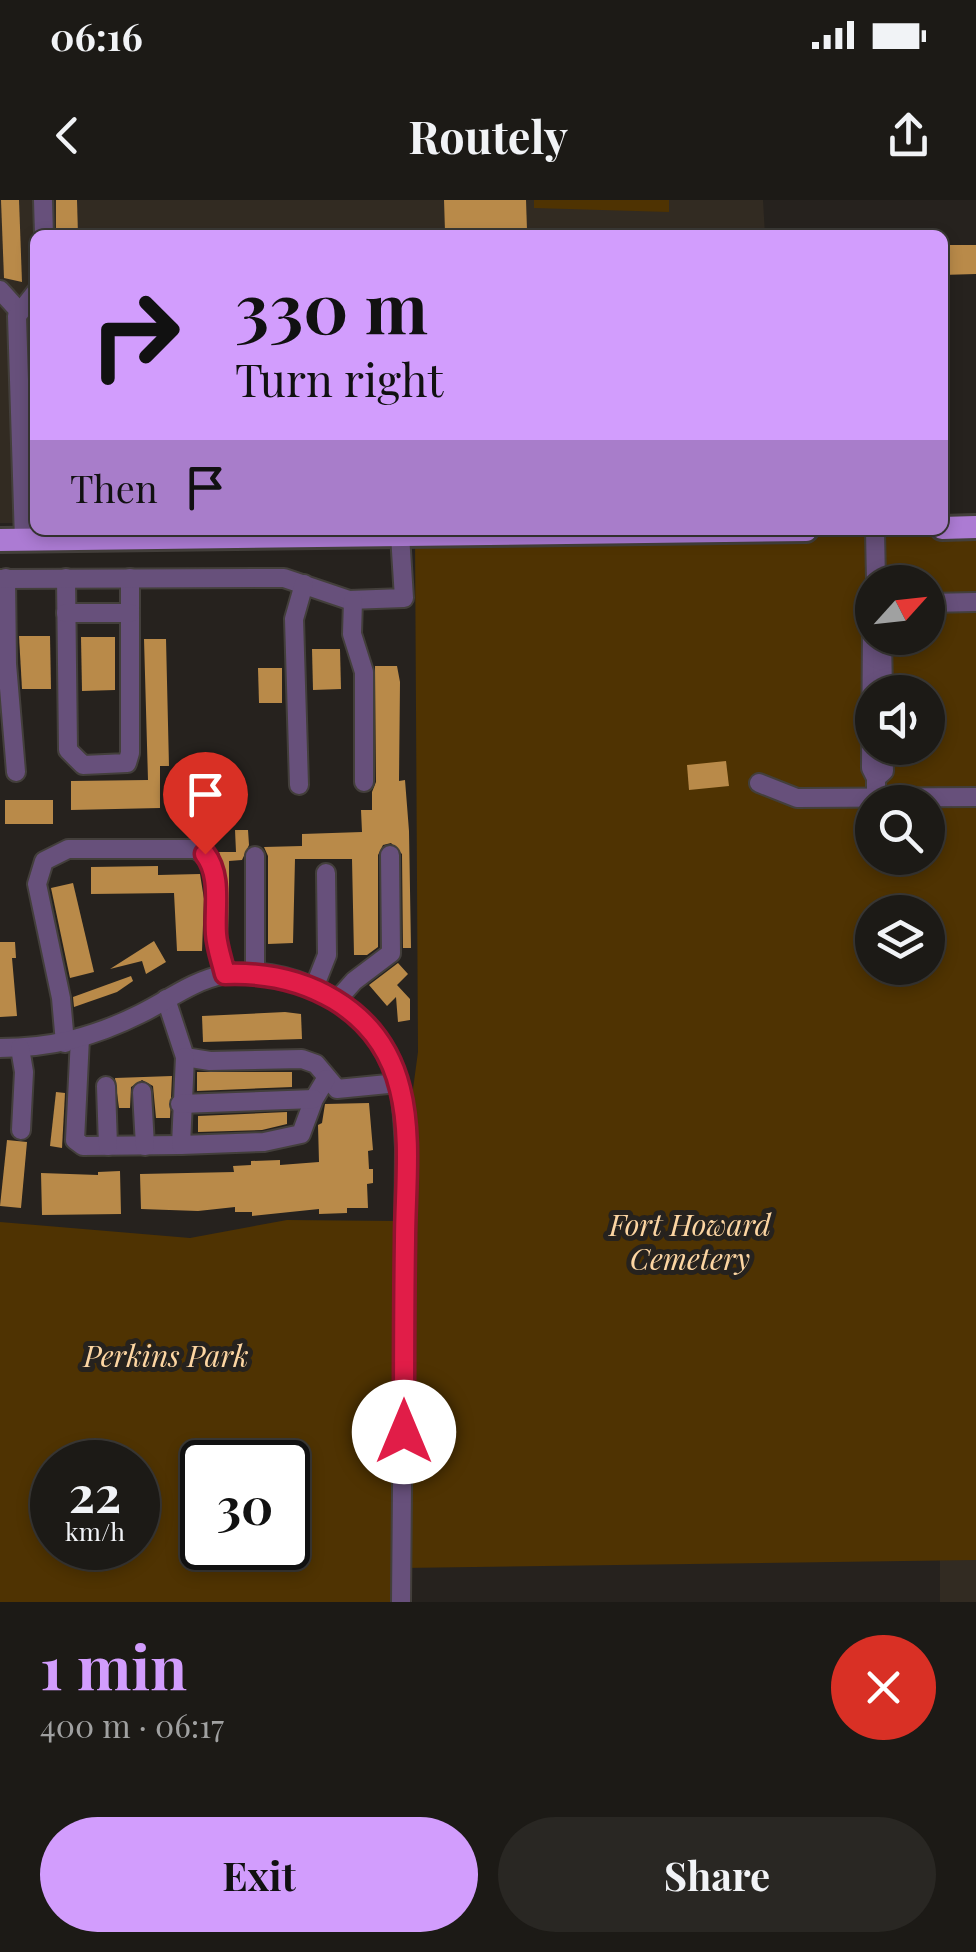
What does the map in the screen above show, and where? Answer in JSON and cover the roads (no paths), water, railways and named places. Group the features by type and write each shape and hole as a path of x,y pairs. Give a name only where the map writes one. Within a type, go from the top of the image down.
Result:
{"main road":[{"path":"948,528 976,527"},
{"path":"0,540 101,535"}],"street":[{"path":"43,200 44,230"},
{"path":"0,290 19,311 24,540"},
{"path":"19,311 30,299"},
{"path":"16,772 3,578 284,578 352,600 404,598 414,535"},
{"path":"876,535 876,565"},
{"path":"66,578 68,750 82,765 114,766 126,763 130,753 130,578"},
{"path":"299,785 294,619 304,584"},
{"path":"352,600 352,634 364,672 364,782"},
{"path":"945,602 976,602"},
{"path":"66,613 130,613"},
{"path":"872,655 871,768 875,785"},
{"path":"759,783 797,798 855,791"},
{"path":"945,794 976,796"},
{"path":"225,974 216,936 215,879 205,854 196,849 68,848 53,853 38,872 38,884 73,1041 76,1140 83,1146 144,1146 292,1138 301,1134 326,1079"},
{"path":"338,1000 354,981 391,954 390,855"},
{"path":"255,856 255,973"},
{"path":"314,988 328,955 326,873"},
{"path":"0,1048 73,1041 225,974 255,973 314,988 338,1000 365,1024 389,1056 398,1083 405,1148 401,1602"},
{"path":"166,999 185,1056 180,1104 182,1145"},
{"path":"20,1048 24,1072 21,1130"},
{"path":"185,1056 210,1061 302,1059 316,1064 337,1089 398,1083"},
{"path":"106,1086 108,1146"},
{"path":"142,1092 144,1146"},
{"path":"180,1104 314,1099"}],"park label":[{"name":"Fort Howard Cemetery","path":"690,1241"},
{"name":"Perkins Park","path":"166,1355"}]}
